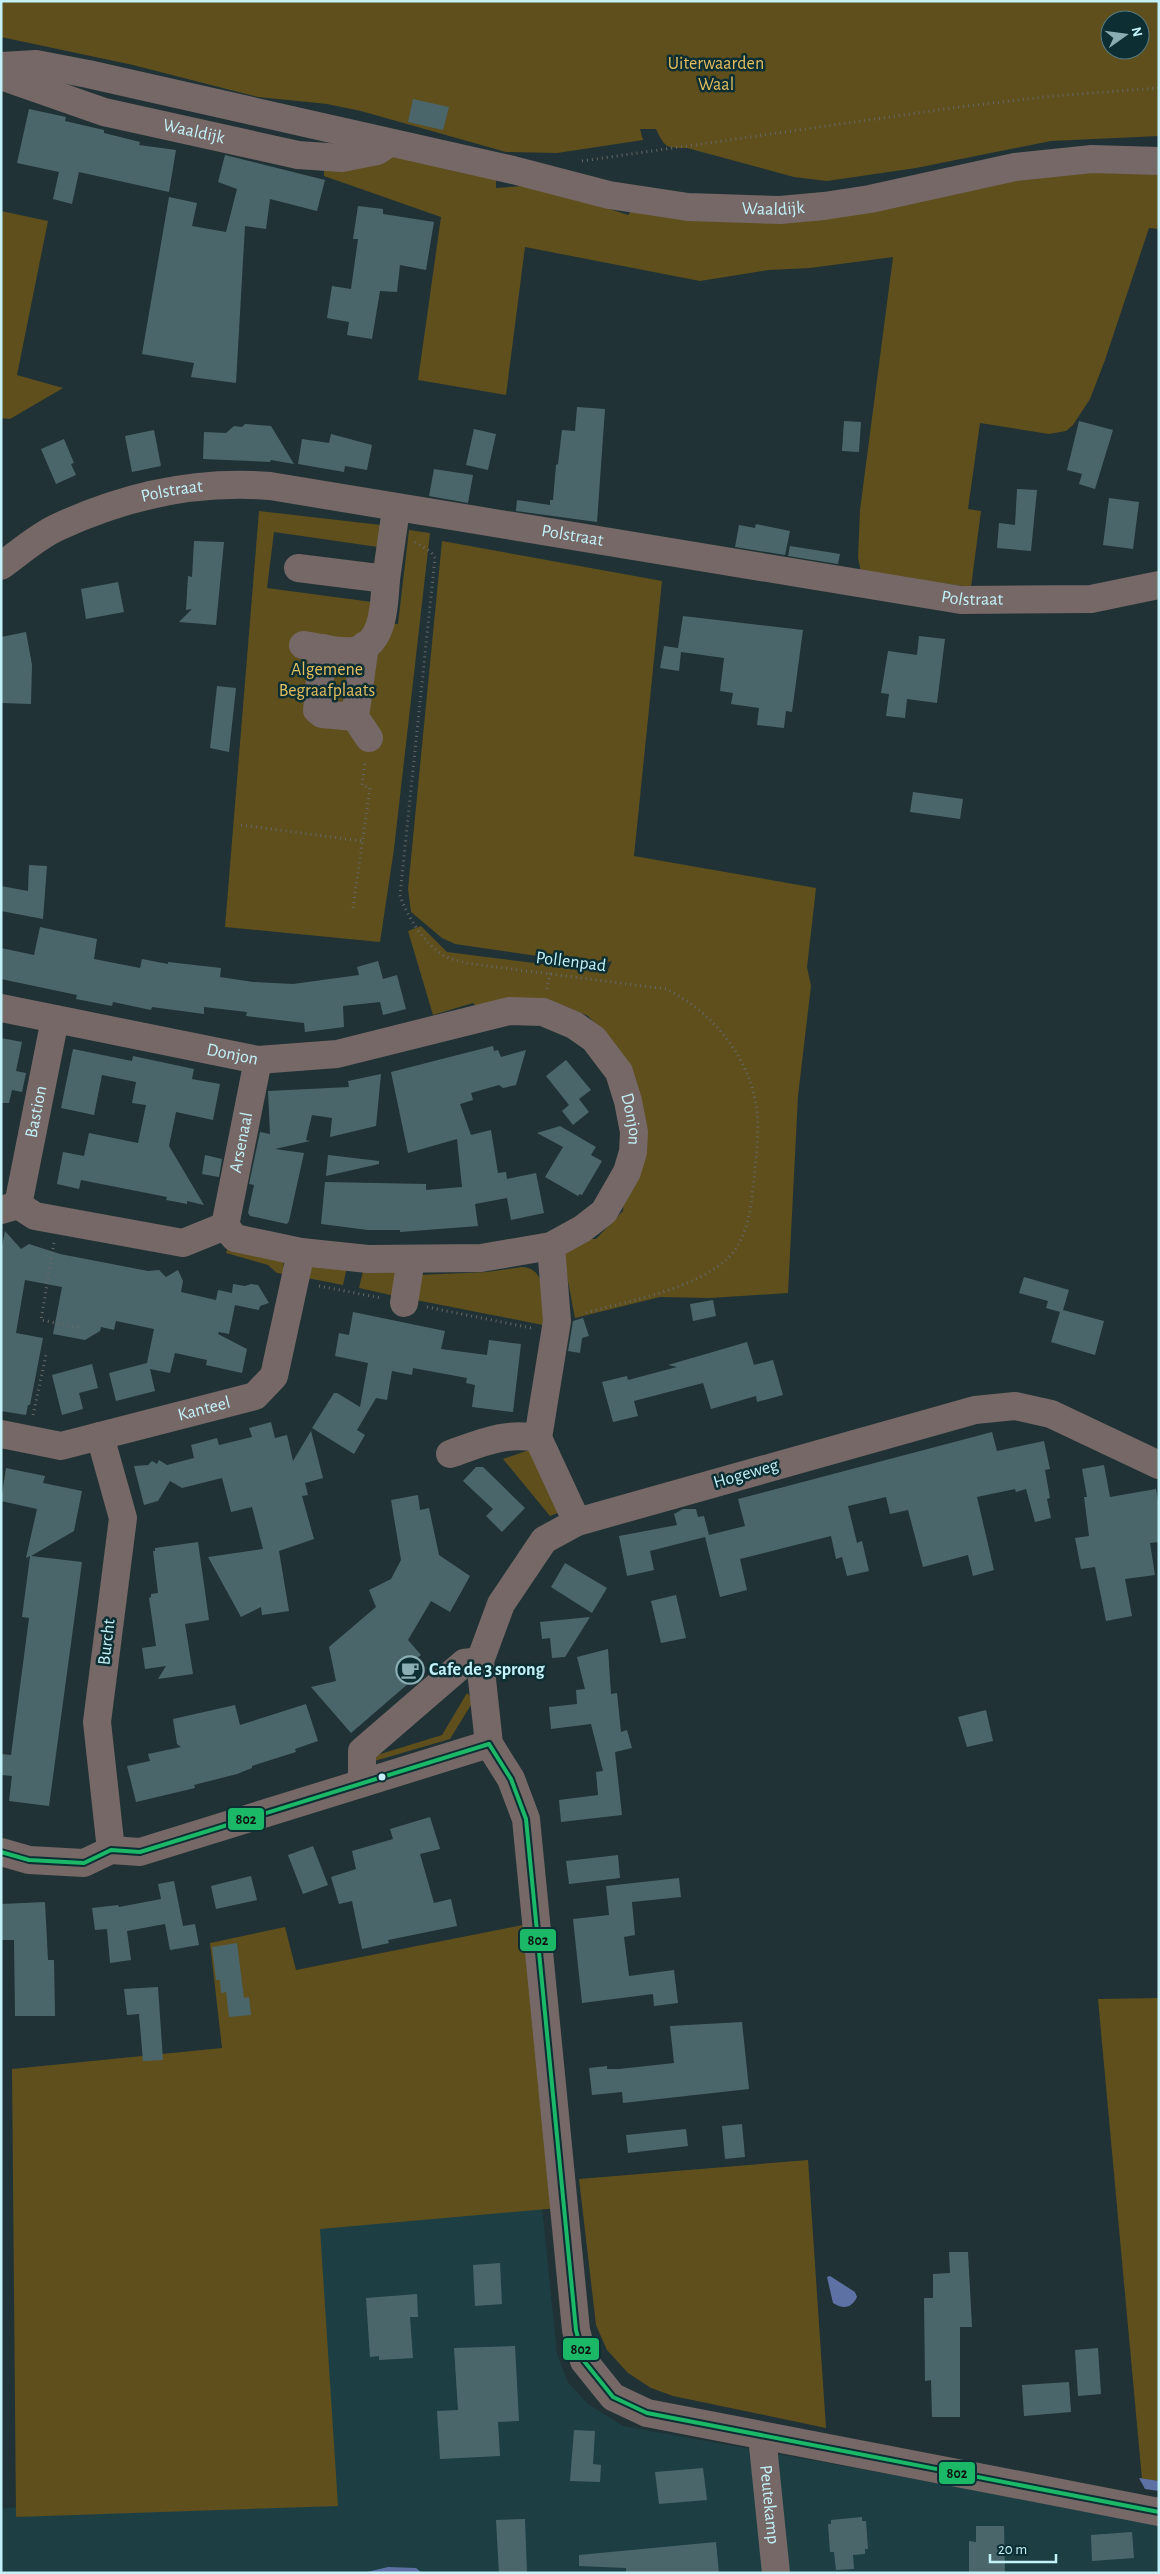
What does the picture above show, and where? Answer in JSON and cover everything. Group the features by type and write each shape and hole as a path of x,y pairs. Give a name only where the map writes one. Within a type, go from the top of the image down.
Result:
{"street":[{"name":"Waaldijk","path":"1,66 25,63 54,67 644,202 688,207 762,210 824,206 870,199 1034,165 1092,159 1159,161"},
{"name":"Waaldijk","path":"1,76 104,112 298,155 342,158 377,151 389,143"},
{"name":"Polstraat","path":"1,566 57,528 141,496 192,486 242,484 270,486 394,522 961,600 1091,599 1159,585"},
{"path":"365,646 362,728 322,714 317,710 313,646 353,651 365,646 376,634 382,618 394,522"},
{"path":"298,568 386,579"},
{"name":"Donjon","path":"1,1008 258,1060 336,1054 509,1011 543,1012 574,1025 594,1039 619,1072 628,1101 634,1132 633,1152 627,1172 604,1212 582,1229 551,1246 481,1258 368,1259 300,1252 235,1238 225,1226"},
{"name":"Bastion","path":"10,1208 55,1018"},
{"name":"Arsenaal","path":"225,1226 258,1060"},
{"path":"10,1208 58,1221 183,1243 225,1226"},
{"path":"551,1246 556,1327 538,1438 577,1522"},
{"name":"Kanteel","path":"1,1434 61,1446 255,1396 274,1376 300,1252"},
{"path":"404,1303 411,1259"},
{"name":"Hogeweg","path":"489,1744 480,1661 501,1604 544,1540 577,1522 975,1410 1015,1406 1051,1414 1159,1465"},
{"path":"450,1454 496,1438 518,1435 538,1438"},
{"name":"Burcht","path":"100,1436 123,1518 97,1722 111,1850"},
{"path":"362,1783 362,1751 464,1663 480,1661"},
{"path":"1,1852 29,1860 84,1863 111,1850 140,1852 489,1744 511,1779 526,1820 576,2330 584,2360 613,2397 647,2413 1159,2512"},
{"name":"Peutekamp","path":"762,2436 776,2573"}],"path":[{"path":"580,162 959,107 1052,96 1159,88"},
{"name":"Pollenpad","path":"394,522 435,558 400,895 404,910 430,945 444,956 465,963 666,989 687,999 719,1028 736,1053 750,1083 756,1105 758,1132 752,1194 743,1238 727,1258 708,1273 683,1284 556,1327"},
{"path":"353,908 370,788 362,785 362,728"},
{"path":"241,825 362,841"},
{"path":"58,1221 41,1320 82,1328"},
{"path":"294,1281 404,1303 556,1327"},
{"path":"28,1440 46,1355"}],"shaded area":[{"path":"541,2197 557,2354 567,2381 588,2404 623,2426 1159,2523 1159,2573 1,2573 1,2508 325,2495 313,2221"}],"green space":[{"name":"Uiterwaarden Waal","path":"1,1 1159,1 1159,136 1051,141 916,168 827,181 794,177 687,148 670,147 664,143 656,129 640,129 643,140 557,153 506,152 361,111 327,104 258,97 133,65 1,37"},
{"path":"395,155 496,173 496,188 537,185 628,215 635,206 654,209 990,178 1159,168 1159,229 1149,228 1090,399 1073,425 1066,431 1049,434 980,423 968,509 981,511 971,587 861,572 858,558 860,510 893,257 810,268 769,270 700,281 525,247 506,395 418,380 441,217 324,176 324,162"},
{"path":"1,211 48,221 17,375 63,388 10,419 1,418"},
{"name":"Algemene Begraafplaats","path":"259,511 381,525 378,547 274,532 267,588 372,602 371,621 398,624 409,530 430,533 394,849 380,942 225,927"},
{"path":"442,541 662,581 634,856 816,888 807,967 811,986 798,1096 788,1293 710,1298 660,1297 575,1318 567,1276 560,1269 563,1255 588,1239 596,1239 623,1211 624,1199 630,1187 609,1037 588,1016 565,1006 477,1007 473,1003 433,1015 408,931 421,926 447,952 607,972 612,961 599,965 455,944 442,938 411,912 408,889"},
{"path":"231,1241 283,1256 284,1274 277,1273 268,1265 226,1253"},
{"path":"308,1263 347,1267 343,1285 302,1277"},
{"path":"522,1267 531,1269 541,1281 543,1289 543,1325 416,1300 419,1275 487,1272"},
{"path":"363,1271 398,1271 395,1296 359,1288"},
{"path":"529,1450 560,1512 550,1516 503,1459"},
{"path":"467,1693 474,1700 450,1739 371,1762 374,1756 442,1735"},
{"path":"528,1924 558,2208 320,2229 338,2506 16,2517 12,2069 222,2048 210,1943 285,1927 296,1970"},
{"path":"1159,1998 1159,2481 1142,2479 1098,1999"},
{"path":"808,2160 826,2428 673,2396 651,2388 628,2373 607,2350 596,2325 579,2179"}],"water":[{"path":"830,2276 855,2292 857,2297 852,2304 843,2307 833,2303 827,2277"},
{"path":"1139,2478 1159,2481 1159,2491 1145,2489"},
{"path":"388,2567 416,2568 422,2573 363,2573"}],"building":[{"path":"413,99 449,107 443,130 408,122"},
{"path":"29,109 66,117 65,121 104,130 104,133 140,142 139,145 176,150 169,192 79,172 72,204 53,199 59,172 17,163"},
{"path":"225,155 325,180 317,211 270,199 266,229 245,226 236,383 191,377 194,363 142,354 169,197 197,203 192,226 226,232 237,189 218,182"},
{"path":"358,206 383,209 383,214 434,222 426,270 400,265 397,292 380,291 372,339 347,335 349,322 327,318 332,286 351,289 358,239 353,239"},
{"path":"577,407 605,409 597,522 516,511 517,500 550,505 550,500 553,500 562,430 575,431"},
{"path":"844,421 861,422 859,452 842,451"},
{"path":"1079,421 1113,430 1095,489 1079,484 1082,474 1067,470"},
{"path":"245,424 271,426 294,464 271,460 270,462 203,459 204,432 226,433 234,426 242,427"},
{"path":"474,429 496,434 488,470 466,465"},
{"path":"154,430 161,466 132,472 125,436"},
{"path":"331,434 372,445 367,470 345,466 344,472 298,464 302,439 329,443"},
{"path":"64,439 74,463 71,464 76,475 56,484 41,449"},
{"path":"434,469 473,475 468,503 429,496"},
{"path":"1017,489 1037,490 1031,551 997,548 999,523 1015,525"},
{"path":"1109,498 1139,502 1133,549 1103,545"},
{"path":"756,524 790,531 785,555 735,547 739,525 755,528"},
{"path":"194,541 224,542 216,625 179,622 192,609 186,610 188,576 192,577"},
{"path":"790,546 840,554 838,564 788,556"},
{"path":"118,582 124,612 86,619 81,589"},
{"path":"683,616 803,630 792,712 786,711 784,728 757,725 759,708 731,704 733,693 720,691 724,658 681,652 679,671 660,668 664,646 678,648"},
{"path":"26,632 32,665 31,704 1,703 1,637"},
{"path":"919,636 945,639 937,703 907,699 905,718 886,716 889,694 881,693 888,651 917,655"},
{"path":"217,686 236,688 229,752 210,748"},
{"path":"913,792 963,799 960,819 910,812"},
{"path":"29,865 47,866 43,919 1,911 1,886 28,891"},
{"path":"40,927 97,939 94,959 140,968 142,959 168,964 168,962 221,968 220,977 253,982 293,984 359,975 357,967 378,961 383,979 397,975 406,1009 383,1015 380,1002 343,1006 344,1027 305,1032 304,1023 246,1016 247,1012 204,1007 204,1014 152,1007 151,1010 113,1002 112,1006 76,999 77,995 1,979 1,948 34,955"},
{"path":"1,1038 22,1042 16,1071 26,1073 22,1092 12,1090 9,1103 1,1103"},
{"path":"493,1046 494,1051 498,1050 501,1057 526,1050 516,1085 503,1088 499,1085 471,1093 473,1100 460,1104 471,1135 491,1130 498,1173 506,1172 507,1179 536,1173 544,1213 511,1220 507,1198 475,1204 478,1226 400,1232 400,1230 368,1230 321,1224 325,1182 426,1184 426,1190 462,1187 457,1139 408,1153 391,1072"},
{"path":"73,1049 132,1061 133,1056 194,1069 192,1079 220,1084 213,1120 176,1112 169,1146 204,1205 187,1201 187,1204 166,1200 167,1197 81,1180 79,1189 57,1184 63,1152 84,1156 89,1133 138,1143 146,1105 132,1103 136,1082 102,1075 94,1115 61,1108"},
{"path":"566,1060 591,1090 579,1099 589,1112 573,1125 562,1111 569,1105 546,1076"},
{"path":"381,1074 376,1126 330,1137 332,1118 312,1115 306,1140 310,1141 275,1149 304,1153 287,1224 250,1216 248,1213 254,1185 249,1184 260,1132 270,1134 268,1091 349,1087 348,1081"},
{"path":"560,1126 596,1147 591,1155 602,1161 582,1195 578,1196 545,1177 563,1147 537,1133"},
{"path":"205,1155 222,1159 219,1177 202,1174"},
{"path":"328,1155 379,1161 379,1164 326,1176"},
{"path":"5,1231 21,1249 29,1244 60,1254 148,1271 159,1270 166,1277 178,1270 183,1281 181,1292 216,1300 218,1290 232,1293 233,1284 245,1286 251,1284 258,1285 269,1303 260,1306 259,1310 235,1305 229,1334 219,1332 218,1334 247,1349 242,1373 206,1365 207,1360 175,1353 170,1373 150,1369 155,1391 116,1401 109,1373 147,1363 154,1329 116,1321 114,1330 101,1327 100,1331 85,1340 53,1334 62,1287 25,1280 16,1333 43,1338 30,1405 28,1405 26,1415 1,1411 1,1251"},
{"path":"1024,1277 1069,1290 1063,1310 1104,1321 1095,1355 1051,1342 1060,1312 1046,1308 1048,1301 1019,1293"},
{"path":"713,1300 716,1316 693,1321 690,1304"},
{"path":"353,1312 445,1331 441,1349 487,1355 489,1340 521,1344 513,1412 472,1407 475,1385 466,1383 467,1378 413,1368 412,1375 392,1371 387,1400 376,1398 357,1430 365,1435 354,1454 312,1428 334,1393 360,1407 368,1363 335,1356 339,1333 349,1335"},
{"path":"583,1318 589,1336 582,1338 580,1353 568,1351 573,1321"},
{"path":"747,1342 754,1365 773,1360 783,1395 757,1402 756,1396 711,1409 703,1383 634,1401 638,1416 613,1422 602,1382 627,1376 628,1380 677,1367 668,1365"},
{"path":"92,1364 98,1388 79,1393 83,1409 62,1415 52,1375"},
{"path":"271,1422 275,1438 287,1435 293,1461 311,1431 323,1478 305,1483 308,1495 302,1496 314,1539 279,1551 289,1611 262,1615 261,1607 241,1617 208,1557 263,1549 252,1507 231,1512 222,1478 182,1488 170,1481 158,1501 144,1505 134,1466 148,1465 152,1461 157,1464 159,1460 167,1465 194,1458 191,1445 217,1438 219,1445 252,1437 249,1428"},
{"path":"992,1432 997,1451 1044,1441 1050,1469 1045,1470 1050,1498 1047,1499 1051,1518 1035,1522 1026,1489 1016,1492 1015,1489 977,1497 994,1570 973,1576 968,1555 923,1567 908,1510 890,1514 886,1497 848,1506 857,1543 862,1541 869,1571 847,1576 842,1557 836,1559 831,1536 740,1559 747,1590 720,1597 705,1537 650,1551 654,1570 627,1576 619,1536 677,1525 674,1514 683,1509 696,1509 698,1517 704,1516 709,1535 745,1526 738,1499"},
{"path":"1104,1465 1110,1497 1156,1489 1159,1507 1159,1542 1150,1543 1155,1575 1125,1579 1132,1616 1106,1621 1095,1567 1081,1569 1075,1538 1089,1536 1084,1497 1087,1497 1082,1469"},
{"path":"476,1467 483,1467 525,1508 502,1532 486,1516 493,1509 463,1481"},
{"path":"6,1468 45,1476 43,1483 82,1491 74,1531 31,1556 82,1562 49,1806 9,1801 12,1776 1,1775 1,1754 11,1755 29,1618 22,1617 30,1556 26,1558 37,1509 1,1501"},
{"path":"418,1495 420,1510 429,1508 439,1555 470,1576 450,1612 431,1601 408,1640 421,1655 415,1660 424,1670 351,1733 311,1687 336,1681 329,1647 376,1607 369,1590 391,1579 401,1560 391,1500"},
{"path":"198,1542 209,1620 185,1624 193,1674 158,1679 166,1666 145,1669 142,1648 156,1646 149,1598 151,1594 158,1593 153,1551 155,1551 155,1548"},
{"path":"565,1563 607,1588 592,1613 551,1587"},
{"path":"676,1595 686,1638 661,1643 651,1601"},
{"path":"590,1617 565,1657 552,1658 550,1638 542,1639 540,1622"},
{"path":"608,1649 611,1694 617,1693 621,1732 627,1730 632,1748 615,1752 622,1815 561,1822 559,1800 598,1795 596,1772 603,1771 591,1724 551,1729 549,1707 577,1704 576,1690 585,1689 577,1657"},
{"path":"306,1704 318,1741 295,1749 296,1752 252,1766 252,1768 237,1774 194,1785 195,1788 136,1802 127,1766 150,1761 148,1754 181,1747 177,1744 173,1719 235,1705 240,1725"},
{"path":"986,1710 993,1741 967,1747 958,1717"},
{"path":"430,1817 440,1849 420,1854 434,1903 451,1899 457,1926 388,1940 389,1943 362,1949 352,1901 339,1904 331,1877 356,1869 352,1851 393,1839 390,1829"},
{"path":"313,1846 328,1885 303,1894 288,1855"},
{"path":"618,1855 620,1878 569,1884 566,1861"},
{"path":"251,1876 257,1900 216,1909 211,1886"},
{"path":"679,1878 681,1897 632,1902 635,1935 624,1937 629,1976 674,1970 678,2003 654,2006 653,1994 582,2003 573,1919 609,1915 606,1886"},
{"path":"174,1881 183,1926 195,1924 199,1945 170,1950 165,1924 127,1931 131,1960 110,1963 107,1929 95,1930 92,1908 118,1905 119,1907 161,1899 158,1884"},
{"path":"45,1902 48,1960 54,1960 55,2016 15,2016 14,1940 1,1940 1,1904"},
{"path":"237,1943 244,1998 249,1997 251,2015 229,2017 226,1992 221,1993 220,1980 216,1980 212,1947"},
{"path":"158,1987 163,2060 143,2061 139,2014 127,2015 124,1989"},
{"path":"742,2022 749,2089 623,2103 622,2092 592,2095 589,2068 607,2066 607,2069 619,2069 674,2063 670,2026"},
{"path":"742,2124 745,2157 725,2159 722,2126"},
{"path":"686,2129 688,2146 628,2153 626,2135"},
{"path":"949,2252 968,2252 972,2327 960,2327 960,2417 932,2417 931,2380 925,2381 924,2298 933,2298 933,2274 950,2273"},
{"path":"500,2263 502,2304 475,2306 473,2265"},
{"path":"417,2294 418,2317 410,2317 413,2358 379,2360 379,2356 370,2357 366,2298"},
{"path":"515,2346 519,2421 498,2422 500,2456 440,2459 437,2411 458,2410 454,2348"},
{"path":"1098,2348 1101,2394 1078,2396 1075,2350"},
{"path":"1069,2382 1071,2412 1024,2416 1022,2385"},
{"path":"574,2430 595,2431 593,2464 601,2465 600,2482 570,2481"},
{"path":"703,2468 707,2500 659,2504 655,2472"},
{"path":"862,2517 862,2521 866,2521 868,2549 865,2549 865,2554 853,2555 854,2569 836,2570 834,2552 830,2552 828,2524 831,2524 831,2520"},
{"path":"525,2519 527,2573 499,2573 496,2520"},
{"path":"976,2526 1004,2526 1005,2573 969,2573 969,2541 976,2542"},
{"path":"1132,2532 1134,2558 1092,2561 1091,2535"},
{"path":"716,2542 719,2573 626,2573 626,2568 579,2566 579,2555"}],"transit line":[{"name":"802","path":"489,1744 511,1779 526,1819 576,2330 584,2361 613,2397 647,2413 1159,2512"},
{"name":"802","path":"1,1852 29,1860 84,1863 111,1850 140,1852 489,1744"}],"place":[{"name":"Cafe de 3 sprong","path":"410,1670"}]}
